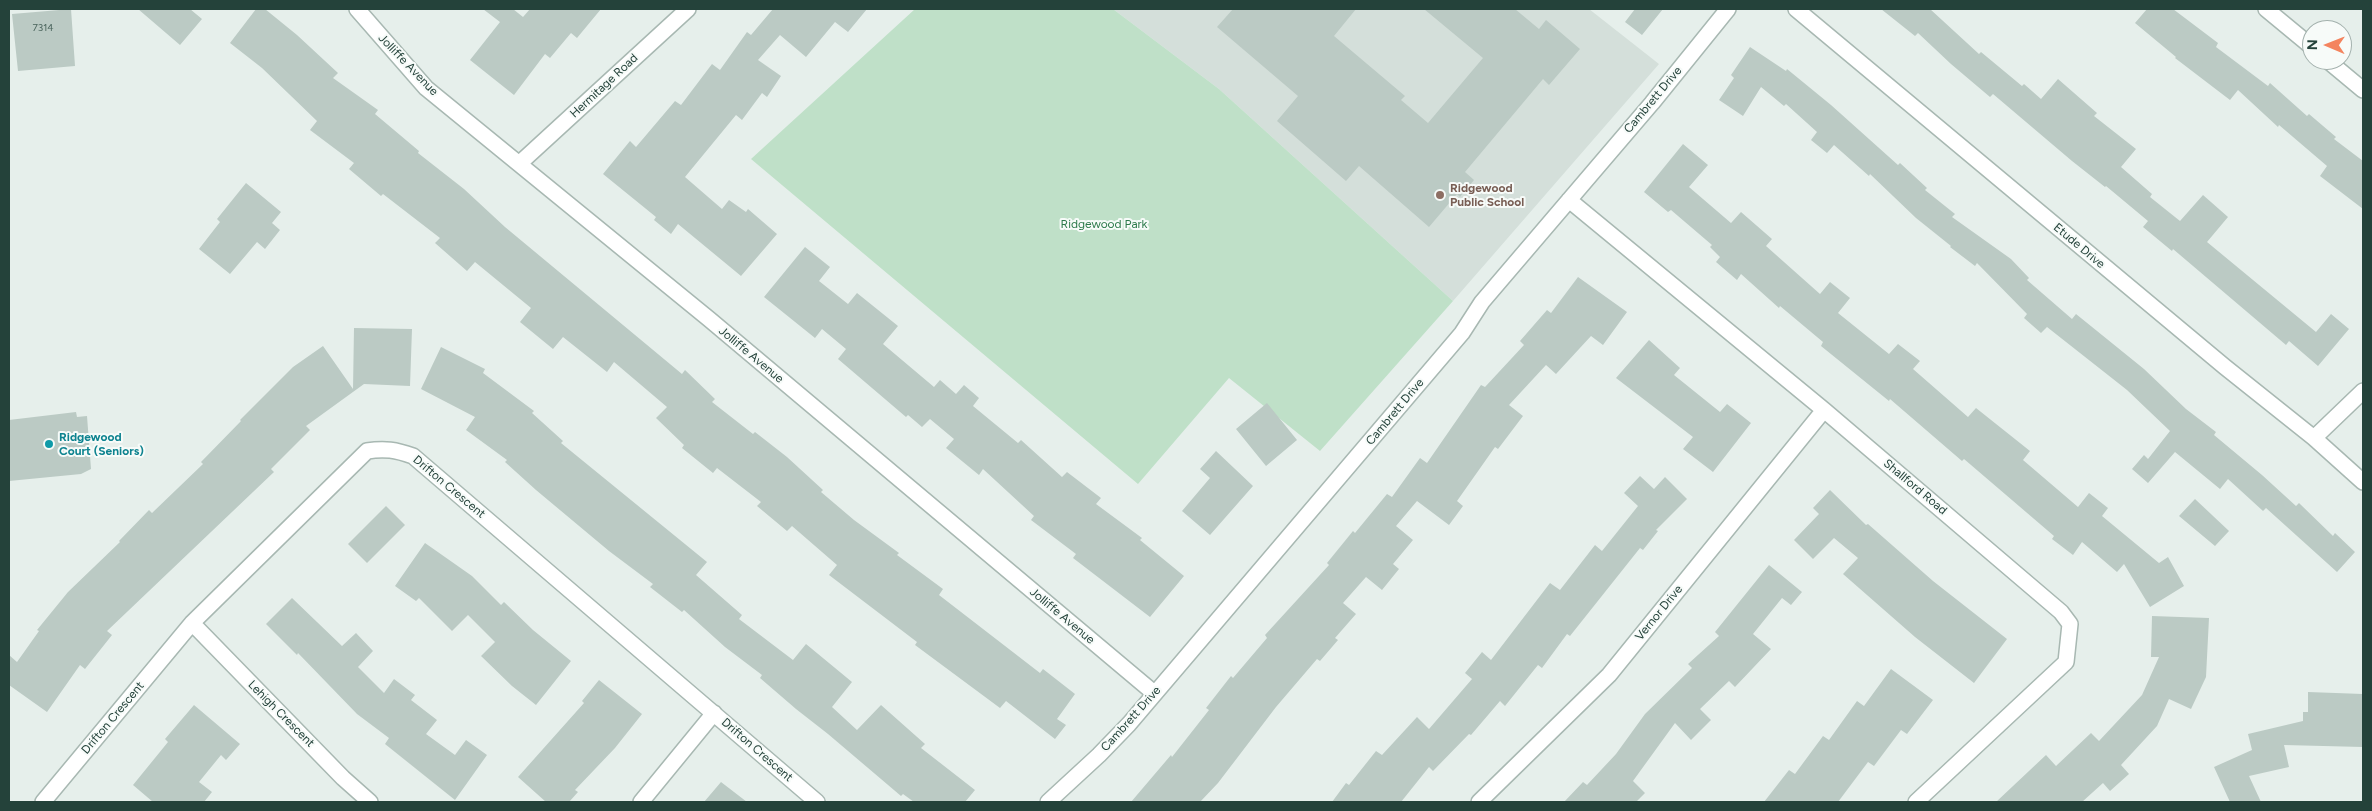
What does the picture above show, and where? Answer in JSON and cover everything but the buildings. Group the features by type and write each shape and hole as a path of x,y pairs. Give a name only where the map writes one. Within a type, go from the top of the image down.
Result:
{"street":[{"name":"Jolliffe Avenue","path":"357,9 426,88 520,163 1154,694"},
{"name":"Hermitage Road","path":"520,163 688,9"},
{"name":"Cambrett Drive","path":"1048,802 1099,755 1154,694 1462,333 1482,302 1728,9"},
{"name":"Etude Drive","path":"1796,9 2225,367 2314,438 2363,482"},
{"path":"2266,9 2302,39"},
{"path":"2339,70 2363,90"},
{"name":"Shallford Road","path":"1569,200 1824,410 2061,612 2070,624 2066,662 1916,802"},
{"path":"2314,438 2363,392"},
{"name":"Vernor Drive","path":"1479,802 1609,674 1824,410"},
{"name":"Drifton Crescent","path":"43,802 192,623 367,451 395,449 414,456 817,802"},
{"name":"Lehigh Crescent","path":"192,623 343,778 370,802"},
{"path":"641,802 714,713"}],"shaded area":[{"name":"Ridgewood Public School","path":"1113,9 1589,9 1659,64 1453,301 1219,89"}],"green space":[{"name":"Ridgewood Park","path":"915,9 1113,9 1219,89 1453,301 1320,451 1229,378 1138,484 751,159"}],"place":[{"name":"Ridgewood Public School","path":"1440,195"},
{"name":"Ridgewood Court (Seniors)","path":"49,444"}]}
